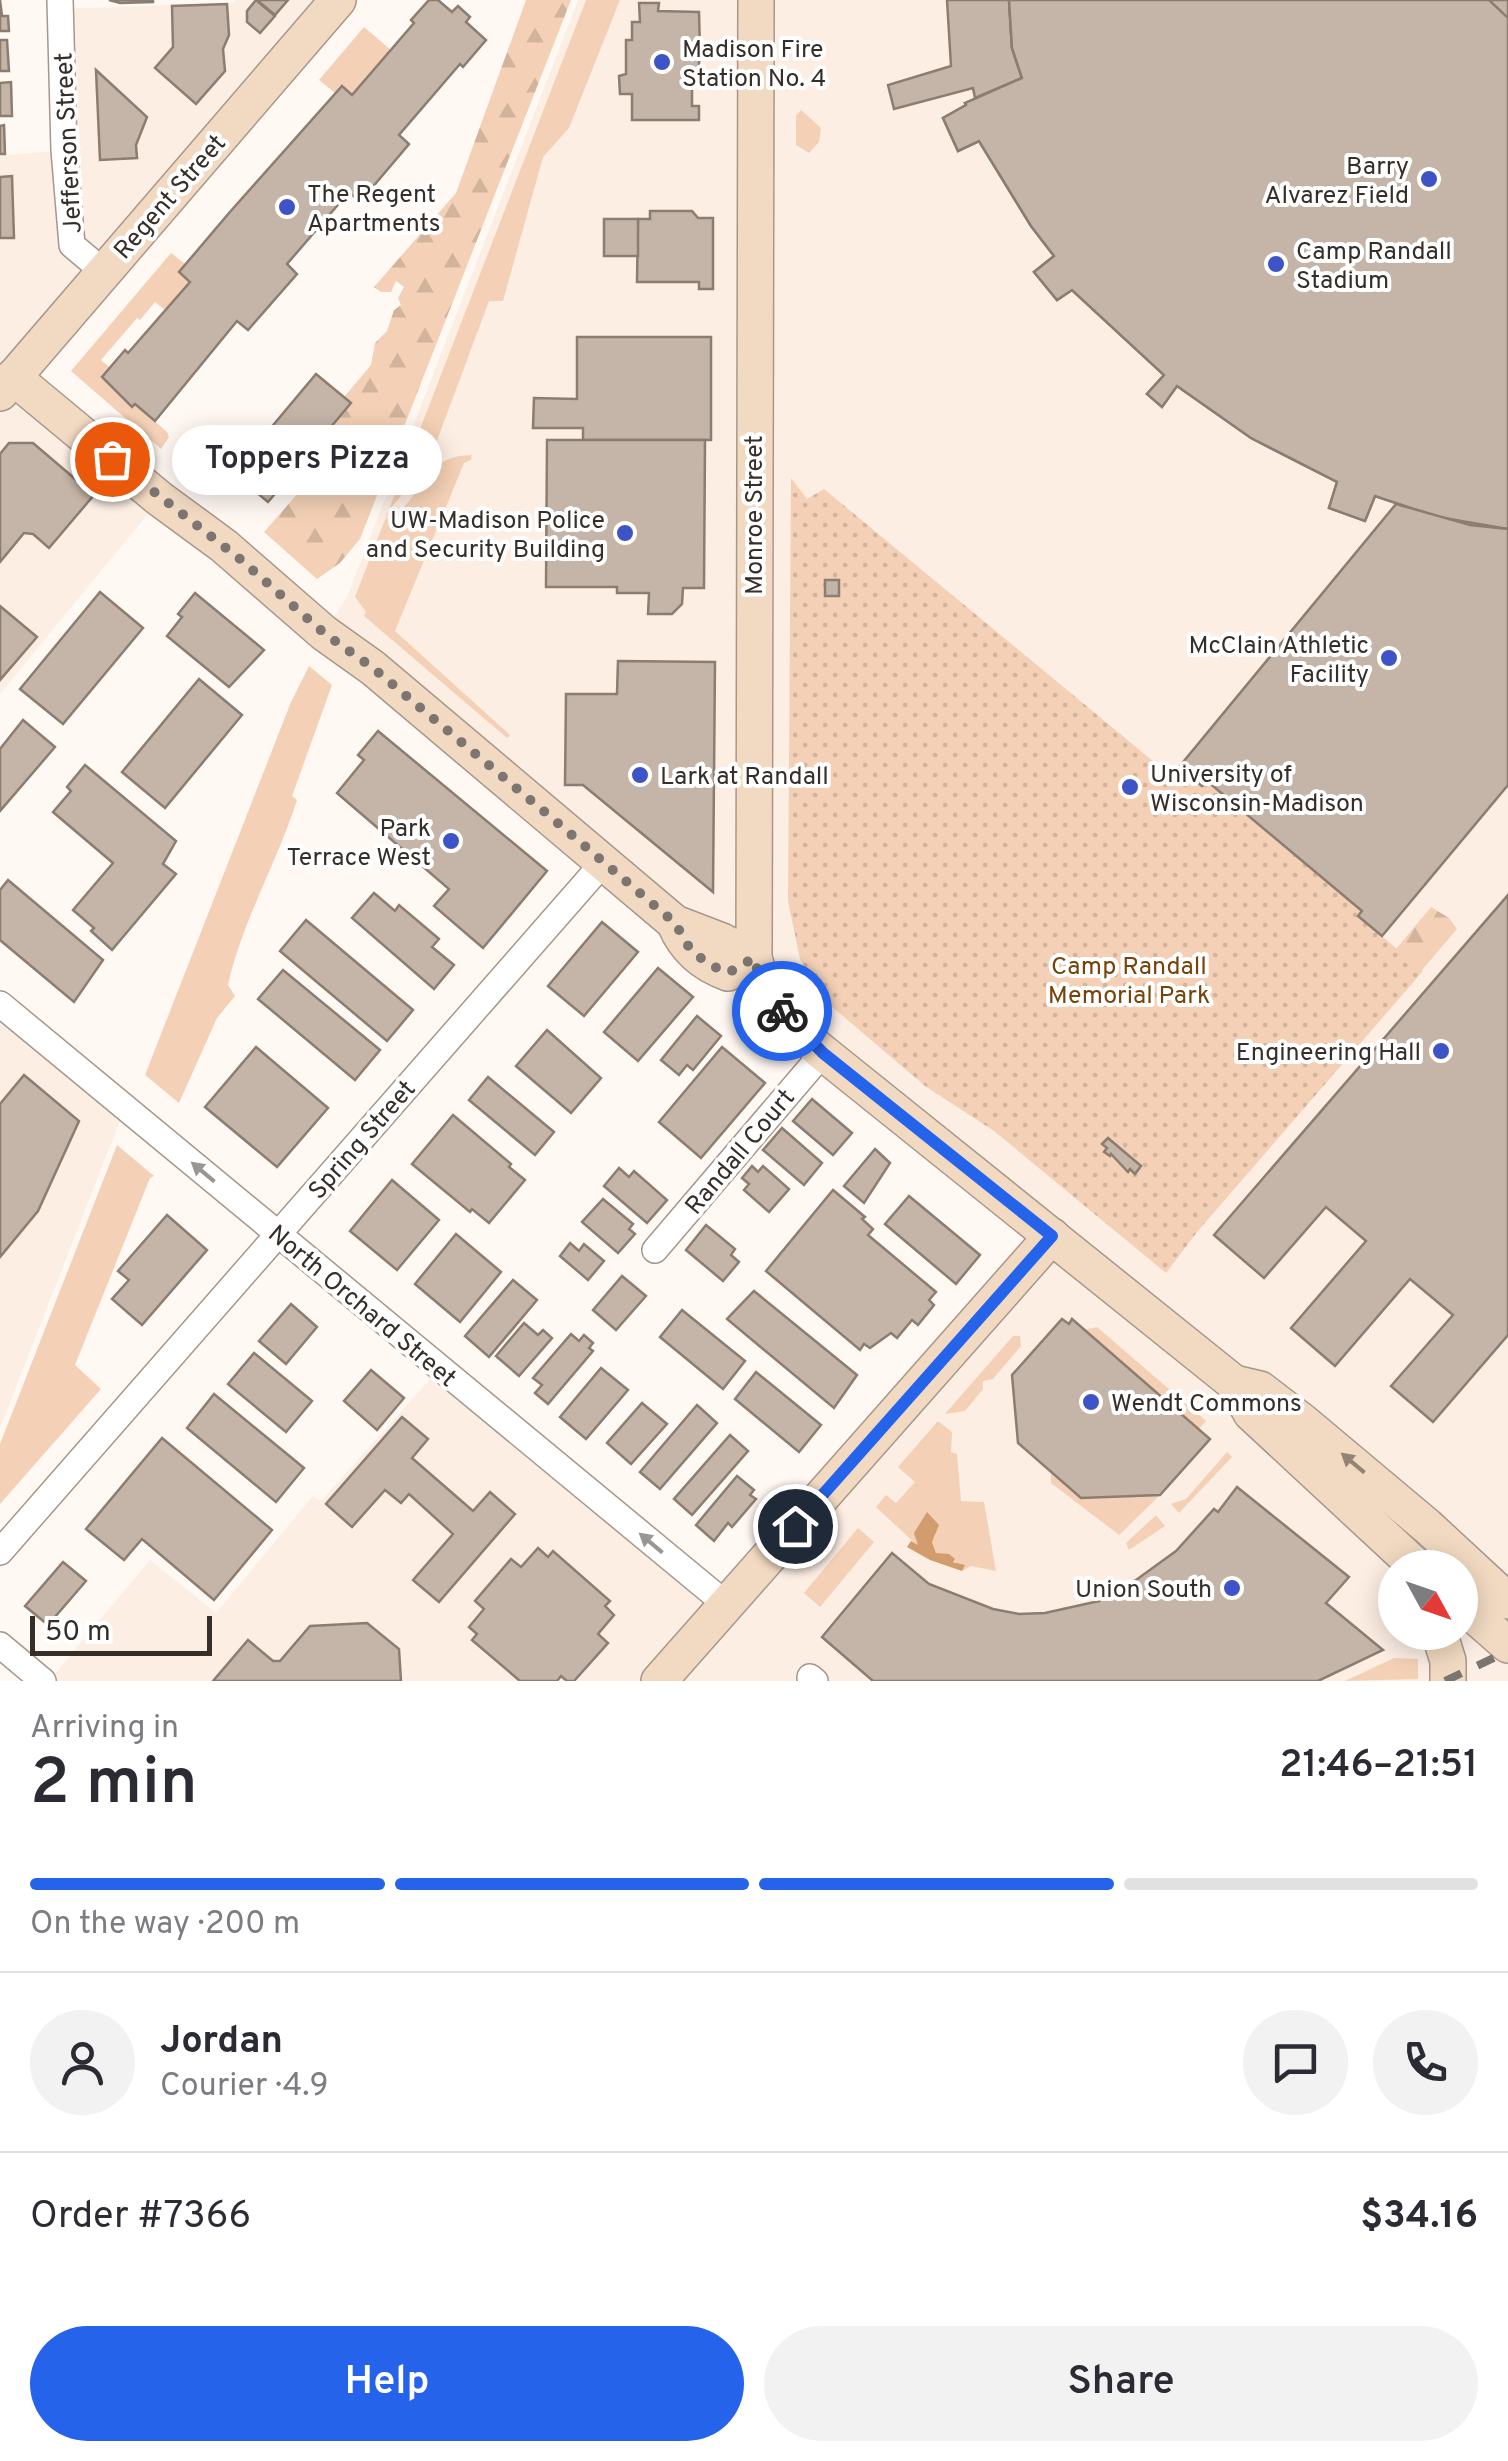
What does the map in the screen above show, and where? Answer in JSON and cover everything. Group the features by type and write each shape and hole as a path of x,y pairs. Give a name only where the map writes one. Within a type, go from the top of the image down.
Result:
{"main road":[{"name":"Regent Street","path":"4,379 104,272 338,0"},
{"name":"Monroe Street","path":"756,0 754,958 763,984 790,1020 823,1053 1234,1382"},
{"path":"4,379 234,554 675,923 754,958"},
{"path":"660,1681 1052,1236"},
{"path":"1234,1382 1268,1394 1427,1526 1508,1600"},
{"path":"1234,1382 1252,1413 1396,1550"},
{"path":"1478,1619 1508,1645"},
{"path":"1445,1650 1448,1681"}],"street":[{"name":"Jefferson Street","path":"60,0 64,150 72,246 104,272"},
{"name":"Spring Street","path":"0,1552 604,862"},
{"name":"North Orchard Street","path":"0,1005 726,1605"},
{"name":"Randall Court","path":"655,1250 823,1053"},
{"path":"1403,1550 1410,1536 1427,1526"},
{"path":"0,1645 44,1681"}],"shaded area":[{"path":"235,0 338,0 13,377 160,499 0,694 0,156 64,150 60,9"},
{"name":"University of Wisconsin-Madison","path":"578,0 1508,0 1508,1681 49,1681 150,1560 216,1613 313,1496 321,1501 440,1368 727,1605 1051,1236 722,941 324,633 347,597"},
{"path":"0,1004 125,1108 0,1428"},
{"path":"927,1512 939,1525 932,1542 936,1553 949,1554 955,1559 953,1562 965,1565 962,1571 907,1547 911,1541 918,1545 914,1533"}],"green space":[{"path":"526,0 571,0 360,539 340,563 317,579 264,532 342,443 330,428 351,403 344,397 371,365 375,343 387,331 394,310 401,305 398,298 404,287 396,281 391,292 374,287 456,193"},
{"path":"586,0 620,0 569,128 543,157 503,301 489,301 429,462 386,519 408,503 441,463 472,455 464,463 395,631 510,735 507,738 364,616 366,612 355,597"},
{"path":"364,27 391,50 352,95 342,86 335,93 319,80"},
{"path":"801,110 821,128 819,142 809,153 796,145 796,116"},
{"path":"171,253 185,264 179,272 190,282 165,310 155,302 101,360 110,368 102,377 123,395 121,398 131,407 135,404 167,432 169,437 161,449 71,371"},
{"name":"Camp Randall Memorial Park","path":"791,478 807,499 824,489 1171,776 1179,767 1202,785 1207,781 1362,911 1358,916 1423,971 1166,1273 994,1131 925,1086 830,1005 819,994 800,959 788,901"},
{"path":"309,666 332,685 292,796 297,800 289,823 234,961 228,985 235,996 217,1018 179,1103 145,1075 291,702"},
{"path":"1431,907 1449,918 1457,929 1370,1031 1391,955"},
{"path":"117,1145 154,1176 75,1365 101,1389 0,1504 0,1444"},
{"path":"1097,1327 1206,1421 1199,1429 1084,1330"},
{"path":"1013,1336 1020,1336 1021,1346 993,1379 983,1381 983,1389 965,1411 945,1414"},
{"path":"938,1421 952,1432 951,1452 957,1454 961,1501 984,1502 996,1571 971,1566 962,1571 964,1566 936,1553 931,1542 935,1536 918,1546 876,1507 886,1495 896,1503 915,1482 898,1467"},
{"path":"1227,1452 1232,1457 1179,1513 1171,1504 1186,1499"},
{"path":"1051,1472 1081,1498 1160,1495 1119,1535 1051,1483"},
{"path":"1156,1515 1165,1526 1129,1550 1126,1543"},
{"path":"858,1528 874,1542 820,1607 804,1593"},
{"path":"1394,1658 1418,1659 1418,1679 1345,1681"}],"building":[{"path":"0,0 2,16 8,16 9,31 0,31"},
{"path":"109,0 153,0 153,2 120,3"},
{"path":"256,0 275,16 260,33 247,22 247,11"},
{"path":"257,0 288,0 275,15"},
{"name":"The Regent Apartments","path":"429,0 438,0 452,12 458,6 470,17 466,22 486,40 399,135 409,144 360,202 349,192 287,264 297,274 248,330 237,321 155,421 135,404 132,407 102,377 190,282 179,272 229,213 342,86 352,95"},
{"path":"947,0 1009,0 1012,48 1022,78 975,98 973,88 894,109 888,85 951,66"},
{"name":"Camp Randall Stadium","path":"1009,0 1180,0 1159,25 1154,42 1183,73 1187,69 1242,143 1270,173 1360,247 1405,276 1498,321 1508,319 1508,529 1438,517 1375,496 1365,521 1329,508 1337,482 1251,438 1177,386 1162,407 1147,394 1164,375 1072,290 1057,300 1034,272 1054,256 979,141 958,151 943,118 965,103 1022,78 1012,48"},
{"name":"Camp Randall Stadium","path":"1009,0 1508,0 1508,529 1438,517 1375,496 1365,521 1329,508 1337,482 1251,438 1177,386 1162,407 1147,394 1164,375 1072,290 1057,300 1034,272 1054,256 979,141 958,151 943,118 965,103 1022,78 1012,48"},
{"path":"1489,0 1508,0 1508,18"},
{"name":"Madison Fire Station No. 4","path":"639,3 659,3 658,11 699,12 700,50 698,76 692,76 692,106 699,106 699,120 632,120 632,94 620,94 619,76 626,74 626,40 632,40 632,22 640,22"},
{"path":"227,4 225,71 196,104 155,68 173,47 172,6"},
{"path":"0,40 7,40 9,71 0,71"},
{"path":"96,70 147,117 136,145 137,158 100,160"},
{"path":"11,82 12,116 0,116 0,83"},
{"path":"4,125 5,154 0,154 0,126"},
{"path":"12,176 14,238 0,238 0,177"},
{"path":"650,211 692,211 698,218 713,218 713,289 699,289 699,282 637,282 638,219 650,219"},
{"path":"604,219 638,219 638,256 604,256"},
{"path":"577,337 711,337 711,440 583,440 583,428 533,428 534,398 577,399"},
{"path":"316,374 351,403 268,502 233,473"},
{"name":"UW-Madison Police and Security Building","path":"547,440 705,440 704,588 683,588 682,604 672,614 648,614 649,593 617,593 617,587 546,587"},
{"path":"9,443 33,443 94,495 49,548 33,534 24,533 0,562 0,454"},
{"name":"McClain Athletic Facility","path":"1396,504 1470,525 1508,529 1508,785 1382,936 1358,916 1362,911 1207,781 1202,786 1179,767"},
{"path":"825,580 839,580 839,596 825,596"},
{"path":"100,592 143,628 63,724 20,689"},
{"path":"195,593 264,650 229,687 167,636"},
{"path":"0,606 37,637 0,680"},
{"name":"Lark at Randall","path":"618,661 715,662 713,892 583,785 565,785 566,694 617,694"},
{"path":"199,679 242,715 165,808 122,772"},
{"path":"23,720 55,747 0,811 0,749"},
{"name":"Park Terrace West","path":"378,731 547,871 483,948 434,906 449,889 337,793 364,760 358,755"},
{"path":"85,765 176,841 163,864 176,874 112,950 73,910 113,863 53,812 71,791 67,787"},
{"path":"8,880 103,960 74,1002 0,940 0,890"},
{"path":"374,893 395,911 399,905 439,939 432,947 454,965 434,989 352,918"},
{"name":"Engineering Hall","path":"1508,895 1508,1335 1433,1422 1391,1386 1453,1315 1410,1279 1335,1366 1291,1328 1366,1241 1326,1207 1264,1278 1214,1235"},
{"path":"306,920 413,1010 387,1041 280,951"},
{"path":"602,922 638,952 584,1016 548,986"},
{"path":"658,968 693,997 638,1061 604,1032"},
{"path":"283,970 380,1050 355,1080 258,999"},
{"path":"697,1016 721,1036 693,1070 687,1065 679,1075 661,1060"},
{"path":"547,1030 601,1078 571,1113 516,1066"},
{"path":"256,1047 328,1108 277,1167 205,1107"},
{"path":"722,1047 765,1083 701,1158 659,1122"},
{"path":"24,1075 79,1121 38,1211 0,1257 0,1104"},
{"path":"488,1077 554,1132 535,1155 469,1100"},
{"path":"812,1099 852,1133 833,1155 793,1121"},
{"path":"453,1115 525,1180 489,1223 412,1164"},
{"path":"782,1128 822,1163 804,1185 763,1150"},
{"path":"1108,1138 1141,1166 1135,1174 1104,1152 1107,1148 1102,1144"},
{"path":"875,1149 890,1163 864,1203 844,1186"},
{"path":"752,1166 758,1172 763,1166 789,1189 769,1212 744,1190 749,1184 742,1178"},
{"path":"619,1168 629,1177 634,1171 667,1200 647,1223 604,1186"},
{"path":"392,1180 439,1220 397,1270 350,1231"},
{"path":"833,1190 865,1217 862,1219 873,1229 868,1235 936,1292 929,1300 934,1305 918,1325 912,1320 897,1338 891,1333 870,1348 864,1344 860,1350 766,1271"},
{"path":"909,1196 980,1255 956,1284 885,1224"},
{"path":"603,1199 633,1224 629,1229 635,1234 618,1253 582,1222"},
{"path":"167,1215 207,1250 142,1325 112,1299 129,1280 118,1271"},
{"path":"706,1225 735,1249 731,1255 739,1262 723,1281 686,1250"},
{"path":"456,1234 501,1272 460,1322 415,1284"},
{"path":"570,1243 579,1251 584,1244 604,1261 588,1280 560,1256"},
{"path":"622,1276 646,1296 616,1330 593,1310"},
{"path":"513,1280 537,1300 489,1357 465,1336"},
{"path":"754,1291 857,1375 834,1408 727,1319"},
{"path":"291,1304 317,1327 286,1364 259,1341"},
{"path":"682,1310 745,1361 723,1389 660,1337"},
{"name":"Wendt Commons","path":"1062,1319 1069,1324 1072,1319 1210,1439 1160,1495 1081,1498 1018,1443 1012,1375"},
{"path":"524,1323 538,1335 543,1330 552,1338 519,1376 496,1356"},
{"path":"571,1334 579,1341 584,1335 593,1343 589,1348 593,1351 548,1404 535,1393 542,1385 533,1378"},
{"path":"254,1353 312,1401 286,1432 228,1384"},
{"path":"601,1368 628,1390 586,1439 560,1417"},
{"path":"371,1370 404,1398 377,1430 344,1401"},
{"path":"756,1372 821,1425 799,1452 735,1399"},
{"path":"214,1394 304,1468 276,1502 187,1428"},
{"path":"642,1403 667,1424 631,1464 607,1443"},
{"path":"697,1405 717,1423 660,1489 640,1472"},
{"path":"402,1417 428,1439 412,1458 473,1511 490,1492 515,1514 439,1602 413,1580 453,1534 409,1494 401,1503 385,1490 352,1527 326,1504"},
{"path":"730,1435 748,1451 692,1515 674,1499"},
{"path":"162,1438 272,1530 214,1600 142,1539 124,1560 86,1529"},
{"path":"737,1476 754,1490 750,1495 756,1499 714,1541 696,1525"},
{"name":"Union South","path":"1237,1487 1349,1577 1326,1603 1378,1646 1378,1650 1383,1650 1318,1681 873,1681 822,1637 892,1553 929,1584 993,1609 1045,1613 1099,1601 1136,1580 1176,1551 1214,1509 1218,1512"},
{"path":"538,1548 548,1557 553,1551 610,1601 605,1606 614,1615 598,1634 608,1643 574,1681 561,1676 557,1681 520,1681 472,1640 477,1634 469,1627 484,1609 475,1601 511,1559 521,1567"},
{"path":"63,1562 86,1581 48,1625 25,1606"},
{"path":"367,1623 399,1649 401,1681 213,1681 248,1640 273,1661 280,1661 310,1626"}],"railway":[{"path":"1445,1681 1508,1651"}],"way so far":[{"path":"112,459 240,559 324,633 373,668 632,885 675,923 681,938 708,964 728,973 754,958 759,976 782,1011"}],"place":[{"name":"Madison Fire Station No. 4","path":"662,62"},
{"name":"Barry Alvarez Field","path":"1429,179"},
{"name":"The Regent Apartments","path":"287,207"},
{"name":"Camp Randall Stadium","path":"1276,264"},
{"name":"Toppers Pizza","path":"112,459"},
{"name":"UW-Madison Police and Security Building","path":"625,533"},
{"name":"McClain Athletic Facility","path":"1389,658"},
{"name":"Lark at Randall","path":"640,775"},
{"name":"University of Wisconsin-Madison","path":"1130,787"},
{"name":"Park Terrace West","path":"451,841"},
{"name":"Engineering Hall","path":"1441,1051"},
{"name":"Wendt Commons","path":"1091,1402"},
{"name":"Union South","path":"1232,1588"}],"route":[{"path":"782,1011 823,1053 1052,1236 795,1526"}]}
